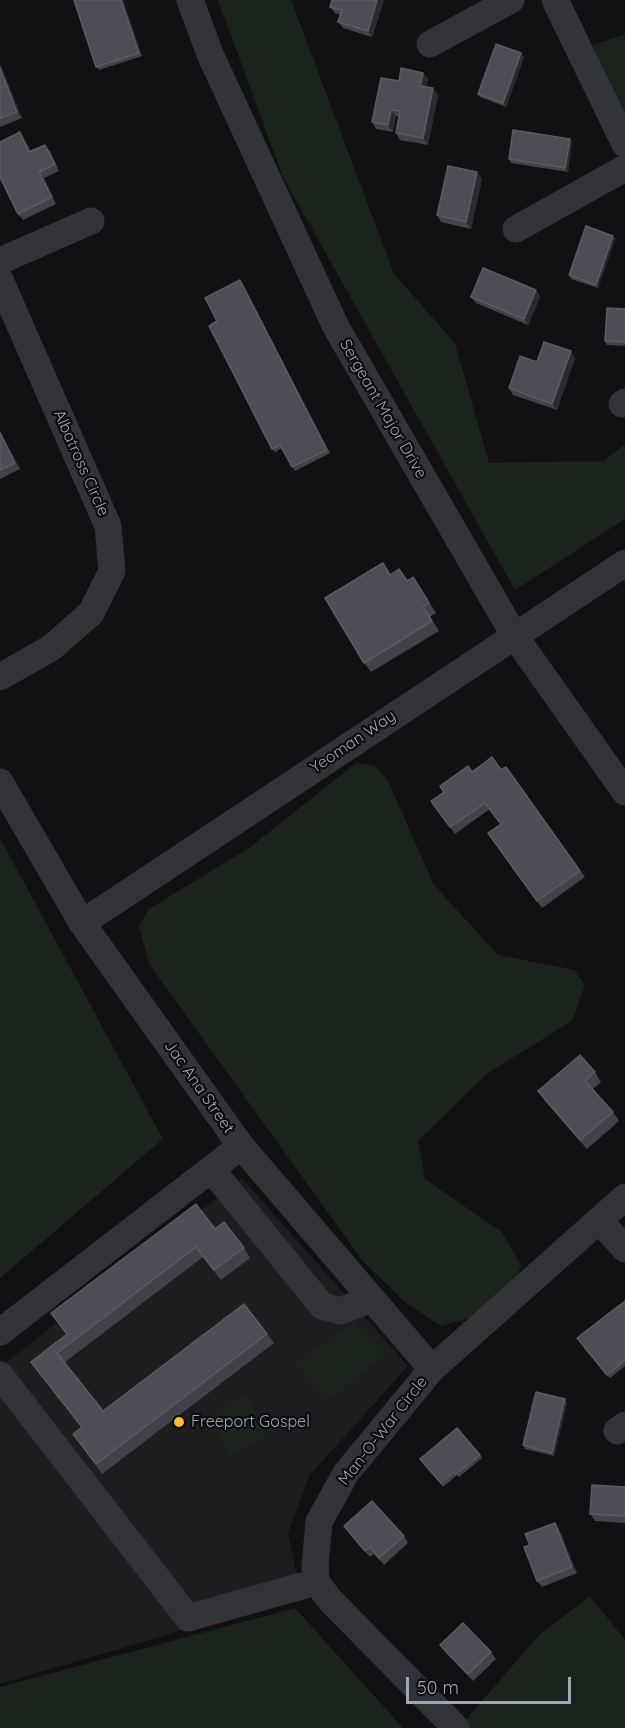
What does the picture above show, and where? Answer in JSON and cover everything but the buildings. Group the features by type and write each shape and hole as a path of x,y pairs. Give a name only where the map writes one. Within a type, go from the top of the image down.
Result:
{"street":[{"name":"Sergeant Major Drive","path":"190,0 210,54 336,327 514,635 625,792"},
{"path":"430,44 511,0"},
{"path":"555,0 625,144"},
{"path":"516,229 625,168"},
{"path":"0,261 91,221"},
{"name":"Albatross Circle","path":"0,280 108,526 112,571 91,613 51,648 0,677"},
{"name":"Yeoman Way","path":"82,923 625,562"},
{"name":"Jac Ana Street","path":"0,782 82,923 241,1146 432,1369"},
{"path":"0,1332 241,1146"},
{"path":"212,1170 322,1306 340,1311 372,1299"},
{"name":"Man-O-War Circle","path":"316,1582 315,1565 320,1522 346,1473 432,1369 625,1197"},
{"path":"599,1220 625,1249"},
{"path":"0,1375 188,1618 316,1582 331,1601 456,1728"}],"shaded area":[{"path":"218,0 291,0 394,274 455,343 489,463 604,461 625,444 625,519 515,590 283,177"},
{"path":"625,34 625,128 591,46"},
{"path":"356,763 374,765 387,779 434,885 498,955 574,970 585,985 572,1021 488,1073 418,1141 425,1179 502,1232 521,1266 513,1284 479,1315 441,1326 406,1303 362,1260 149,964 139,926 149,909 249,848"},
{"path":"0,838 163,1139 0,1278"},
{"name":"Freeport Gospel","path":"242,1178 408,1366 309,1476 288,1534 301,1595 0,1684 0,1367"},
{"path":"355,1323 385,1354 329,1400 295,1363"},
{"path":"246,1394 266,1435 230,1457 210,1417"},
{"path":"590,1596 625,1640 625,1728 467,1728 463,1723 539,1635"},
{"path":"295,1608 403,1728 0,1728 0,1687"}],"place":[{"name":"Freeport Gospel","path":"179,1422"}]}
